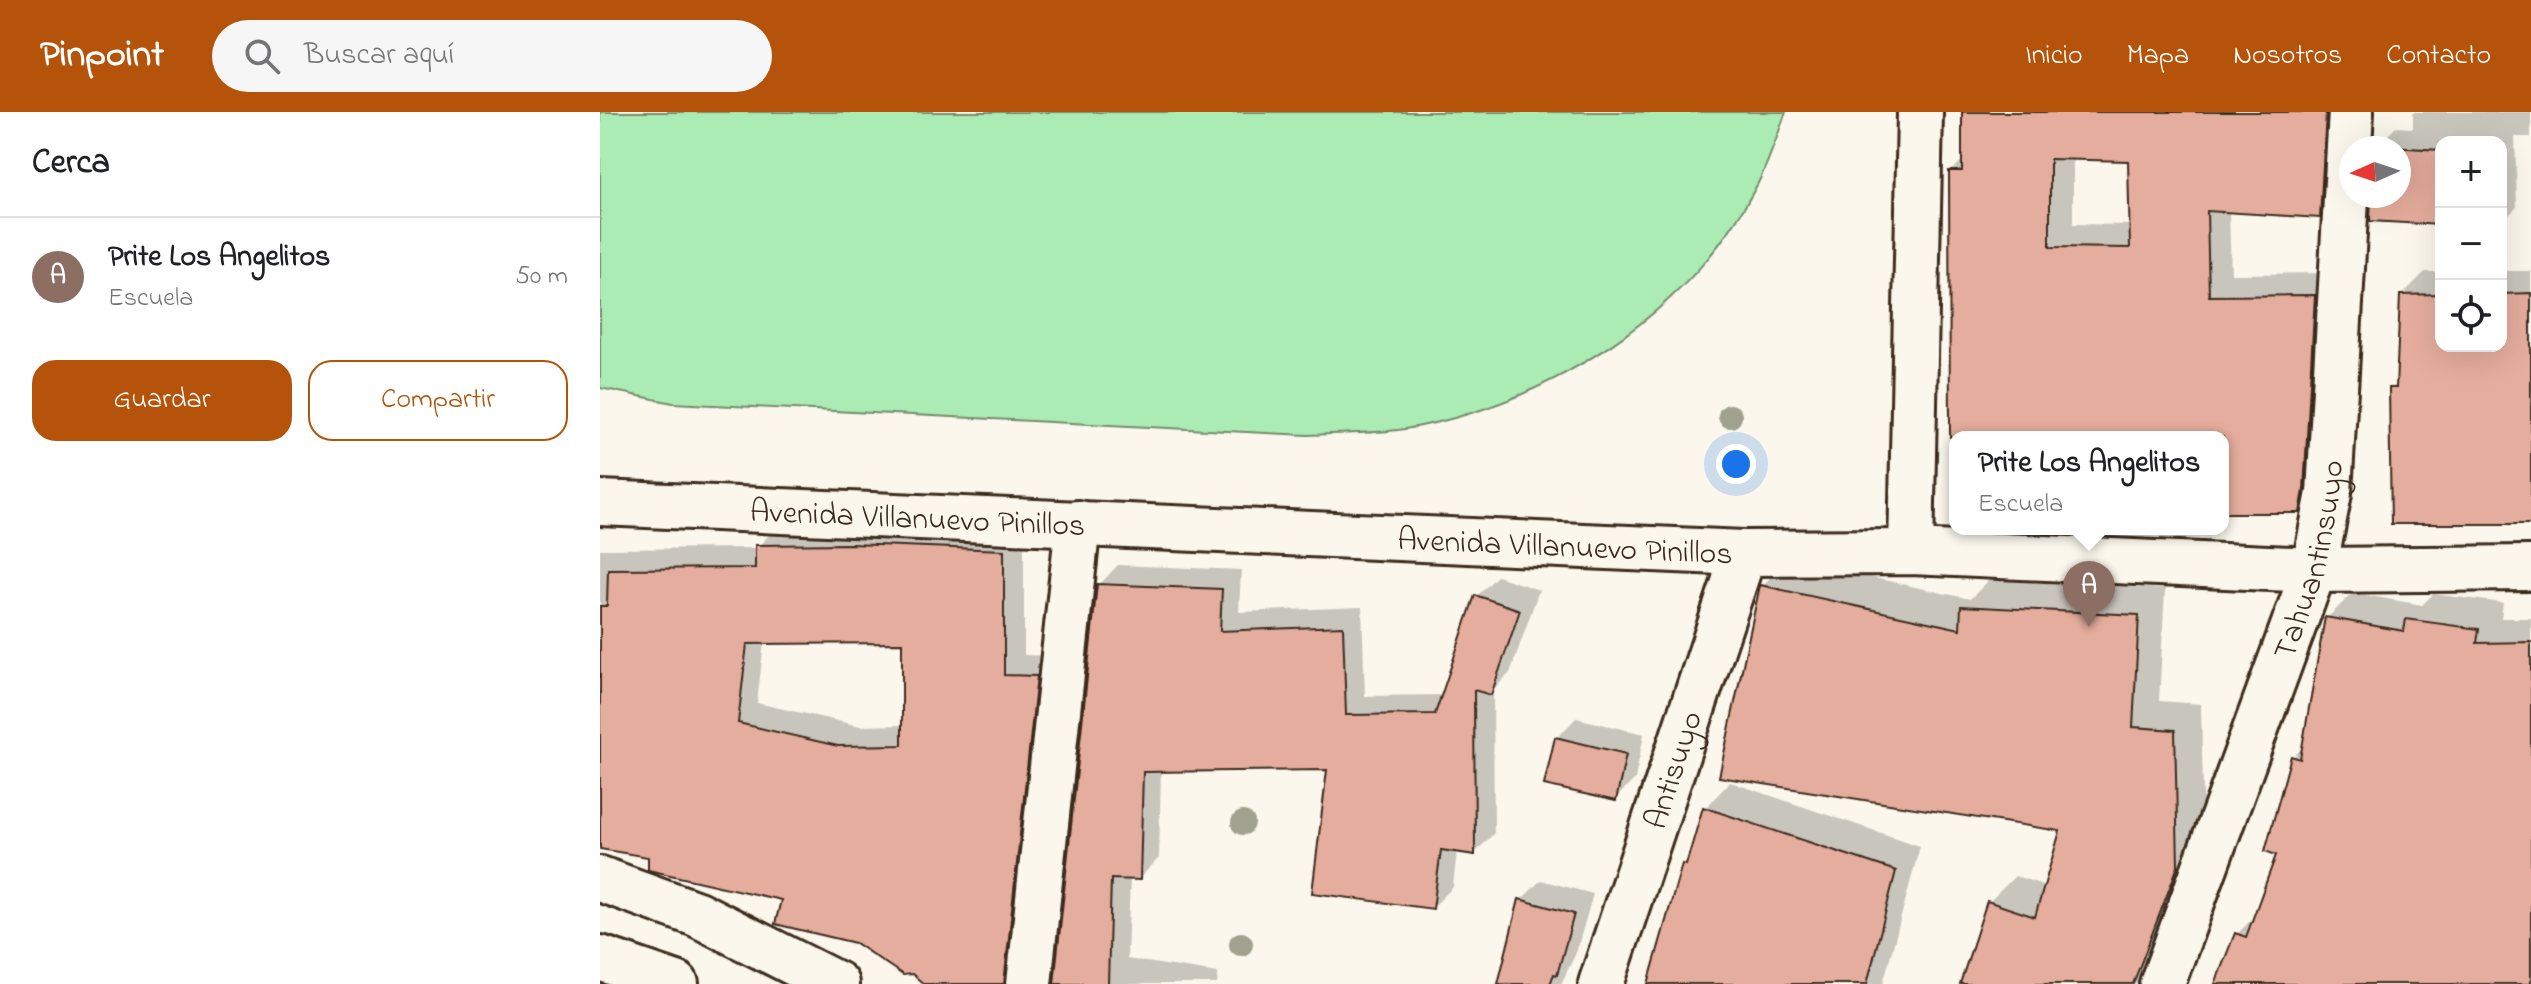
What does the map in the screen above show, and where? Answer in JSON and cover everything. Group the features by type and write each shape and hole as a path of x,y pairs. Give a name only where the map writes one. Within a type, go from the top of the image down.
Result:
{"street":[{"path":"1911,552 1920,112"},
{"name":"Tahuantinsuyo","path":"2162,984 2314,570 2329,493 2351,112"},
{"name":"Avenida Villanuevo Pinillos","path":"600,503 1744,553 1911,552 2314,570 2531,568"},
{"path":"1029,984 1078,523"},
{"name":"Antisuyo","path":"1601,984 1744,553"},
{"path":"600,879 697,914 836,984"},
{"path":"600,958 676,984"}],"green space":[{"path":"600,112 1786,112 1757,185 1728,232 1693,274 1653,313 1609,346 1561,375 1511,399 1458,417 1393,431 1308,435 673,403 600,388"}],"building":[{"path":"1962,112 2326,112 2320,218 2207,211 2209,296 2315,295 2304,490 2300,513 2229,513 2229,431 1950,431 1949,171 1962,171","holes":["2050,159 2128,161 2130,248 2050,247"]},
{"path":"2411,148 2435,150 2435,225 2370,221 2371,208 2411,208"},
{"path":"2531,293 2531,524 2391,524 2389,388 2396,388 2400,295 2435,294 2435,352 2507,352 2507,294"},
{"path":"851,544 1004,550 1004,675 1037,676 1004,984 924,984 912,974 903,975 855,943 775,924 781,900 648,870 648,857 600,849 600,606 607,606 608,569 755,568 755,545","holes":["902,643 902,745 838,746 738,723 747,644"]},
{"path":"1097,584 1222,589 1220,631 1343,626 1346,715 1435,714 1475,595 1520,610 1491,695 1474,690 1475,855 1441,850 1433,909 1312,893 1327,770 1143,772 1140,880 1111,879 1108,984 1054,984"},
{"path":"1760,585 1960,629 1961,606 2139,615 2133,727 2175,730 2178,866 2133,984 1960,984 1987,901 2035,917 2060,831 1719,777"},
{"path":"2325,617 2404,631 2406,619 2479,629 2477,643 2531,642 2531,984 2215,984 2235,933 2246,937 2276,855 2265,851 2291,756 2300,759"},
{"path":"1555,737 1626,754 1616,801 1544,785"},
{"path":"1703,807 1896,871 1867,984 1648,984 1682,864 1686,865"},
{"path":"1519,899 1574,914 1557,975 1554,974 1550,984 1498,984"}],"place":[{"name":"Prite Los Angelitos","path":"2089,627"}]}
